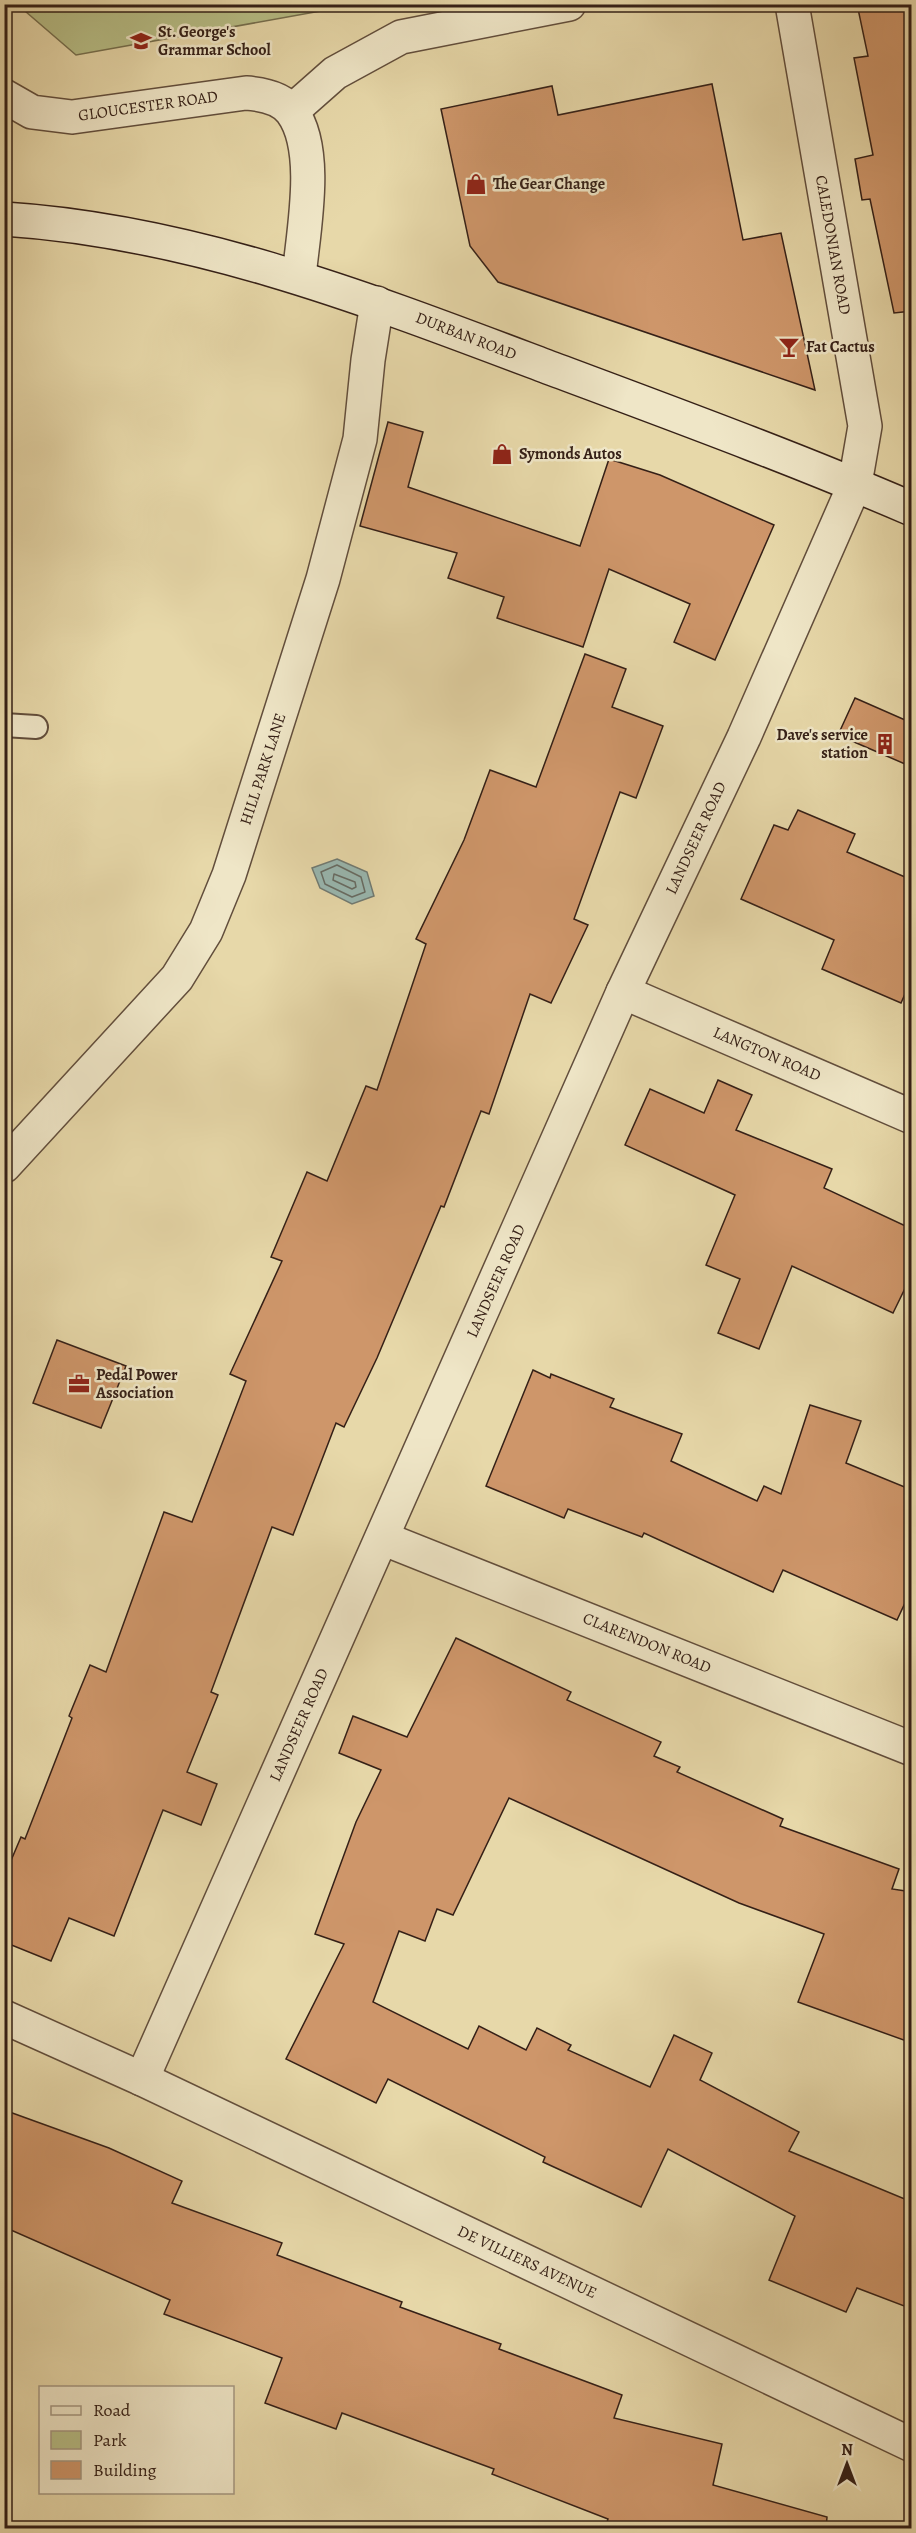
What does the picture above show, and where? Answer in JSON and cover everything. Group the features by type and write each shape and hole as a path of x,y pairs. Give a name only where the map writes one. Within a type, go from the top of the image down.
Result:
{"street":[{"path":"299,277 308,184 307,159 301,133 292,111 335,73 400,37 569,4"},
{"name":"CALEDONIAN ROAD","path":"792,4 864,416 865,426 855,484"},
{"name":"GLOUCESTER ROAD","path":"4,96 32,112 72,117 246,93 272,98 292,111"},
{"name":"DURBAN ROAD","path":"4,219 125,234 215,253 299,277 377,303 855,484 912,509"},
{"name":"HILL PARK LANE","path":"4,1166 177,978 206,931 229,875 323,579 360,439 368,360 377,303"},
{"name":"LANDSEER ROAD","path":"142,2079 623,992 744,737 855,484"},
{"name":"LANGTON ROAD","path":"623,992 912,1117"},
{"name":"CLARENDON ROAD","path":"382,1538 912,1749"},
{"name":"DE VILLIERS AVENUE","path":"4,2017 142,2079 912,2445"}],"lane":[{"path":"4,725 36,728"}],"path":[{"path":"10,145 10,172"}],"green space":[{"path":"18,5 354,5 76,55"}],"water":[{"path":"337,859 367,872 374,896 352,904 320,888 312,868"}],"building":[{"path":"857,4 912,4 912,311 894,313 870,199 862,200 855,159 873,155 854,58 868,56"},
{"path":"712,84 743,240 781,233 815,390 498,282 470,246 441,109 552,86 558,115"},
{"path":"388,422 423,432 408,487 580,546 609,459 660,475 774,525 715,660 674,642 690,604 609,569 583,647 497,618 504,597 448,578 457,553 360,526"},
{"path":"585,654 626,669 612,707 663,726 636,798 620,792 574,919 588,925 551,1003 530,994 489,1114 481,1111 444,1207 441,1206 377,1358 344,1427 336,1423 293,1535 272,1527 211,1692 218,1695 187,1772 217,1784 201,1825 163,1810 114,1936 69,1918 51,1961 4,1942 4,1877 21,1837 25,1839 72,1718 69,1716 90,1665 106,1672 164,1512 192,1522 246,1381 230,1374 282,1261 271,1257 307,1172 327,1181 366,1086 377,1090 426,944 416,939 464,840 490,770 536,787"},
{"name":"Dave's service station","path":"855,698 912,723 912,767 838,735"},
{"path":"798,810 855,834 847,852 912,880 912,978 901,1003 822,969 834,940 741,899 774,825 788,830"},
{"path":"718,1080 752,1095 736,1130 832,1169 824,1188 912,1229 912,1274 893,1313 792,1266 759,1349 718,1333 740,1279 706,1265 735,1195 625,1145 650,1089 704,1113"},
{"name":"Pedal Power Association","path":"57,1340 126,1366 101,1428 33,1403"},
{"path":"533,1370 550,1378 551,1374 614,1399 610,1407 682,1434 671,1461 757,1501 764,1486 781,1494 810,1405 861,1421 846,1463 912,1490 912,1588 897,1620 783,1570 773,1592 644,1533 642,1537 568,1509 564,1518 486,1486"},
{"path":"456,1638 571,1692 567,1700 661,1742 654,1756 680,1767 677,1772 783,1819 780,1826 899,1869 892,1889 912,1892 912,2043 798,2002 824,1934 739,1903 509,1798 453,1915 437,1909 425,1941 399,1931 373,2002 468,2049 479,2026 526,2050 537,2028 571,2045 568,2050 650,2087 674,2035 712,2053 700,2080 799,2132 789,2151 912,2202 912,2309 857,2288 846,2312 769,2280 795,2216 668,2149 641,2207 543,2162 545,2157 388,2079 376,2103 286,2059 344,1944 315,1934 356,1822 381,1770 339,1753 353,1716 407,1737"},
{"path":"4,2110 109,2148 182,2181 172,2203 282,2243 277,2255 402,2302 400,2307 501,2344 499,2349 622,2395 614,2418 722,2444 713,2485 827,2517 826,2529 605,2529 608,2519 492,2474 494,2469 342,2413 336,2429 265,2403 282,2358 164,2314 170,2300 4,2227"}],"place":[{"name":"St. George's Grammar School","path":"141,41"},
{"name":"The Gear Change","path":"476,184"},
{"name":"Fat Cactus","path":"789,347"},
{"name":"Symonds Autos","path":"502,454"},
{"name":"Dave's service station","path":"885,744"},
{"name":"Pedal Power Association","path":"79,1384"}]}
